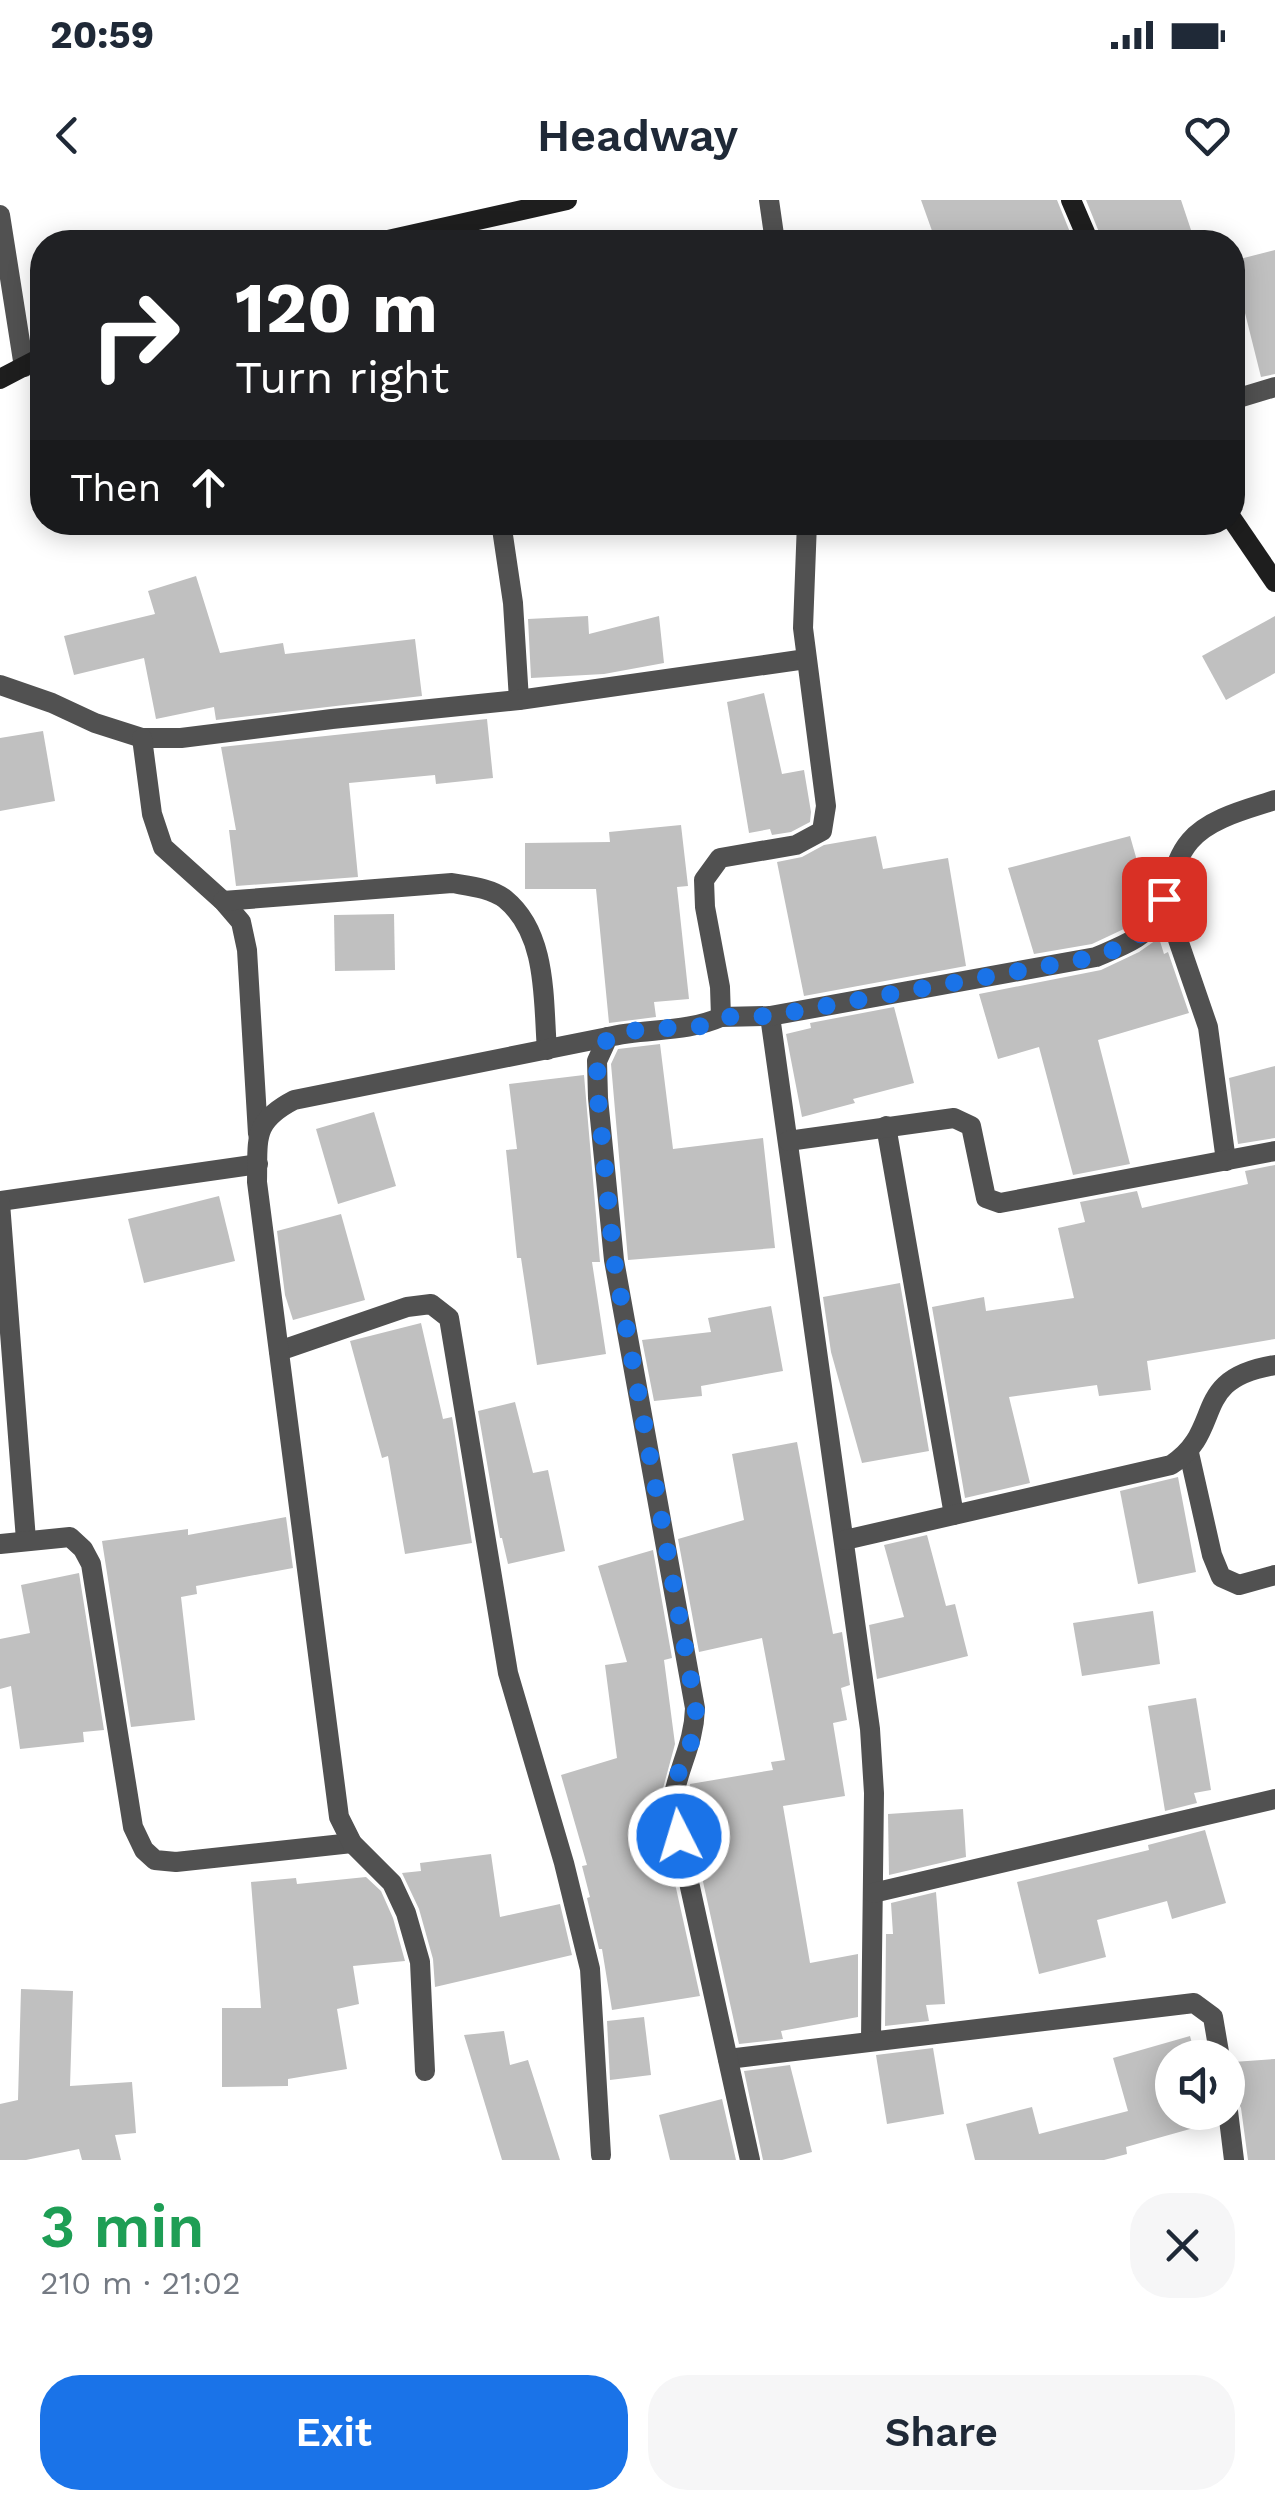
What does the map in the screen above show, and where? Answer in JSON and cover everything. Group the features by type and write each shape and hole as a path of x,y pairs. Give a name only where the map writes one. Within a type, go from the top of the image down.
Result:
{"street":[{"path":"455,230 568,200"},
{"path":"770,200 774,230"},
{"path":"1071,200 1083,230"},
{"path":"0,215 30,349"},
{"path":"0,380 30,364"},
{"path":"1245,396 1275,387"},
{"path":"504,535 513,603 518,700"},
{"path":"721,1017 704,880 720,858 796,845 822,831 826,806 804,628 807,535"},
{"path":"1243,535 1275,582"},
{"path":"0,685 142,738 181,738 518,700 806,659"},
{"path":"142,738 152,814 163,847 241,922 247,950 257,1182 335,1791 340,1816 352,1842 392,1883 406,1914 420,1962 424,2071"},
{"path":"258,1136 270,1113 294,1100 637,1030 702,1026 721,1017 770,1016 1096,957 1132,942 1160,916 1176,864 1192,838 1221,819 1275,800"},
{"path":"223,901 452,883 504,898 520,918 539,961 547,1050"},
{"path":"1164,899 1208,1026 1226,1161"},
{"path":"770,1016 870,1729 874,1793 871,2040"},
{"path":"608,1037 597,1061 614,1260 696,1708 694,1735 676,1779 672,1805 750,2160"},
{"path":"788,1141 954,1118 970,1126 986,1198 1000,1203 1275,1151"},
{"path":"886,1126 954,1515"},
{"path":"26,1540 0,1202 258,1164"},
{"path":"279,1351 408,1307 432,1304 449,1318 508,1673 564,1863 590,1968 601,2154"},
{"path":"1275,1365 1231,1378 1212,1399 1189,1453 1212,1555 1221,1577 1239,1585 1275,1576"},
{"path":"845,1540 1170,1464 1189,1453"},
{"path":"0,1544 70,1537 91,1564 124,1788 133,1827 144,1850 156,1860 176,1862 352,1842"},
{"path":"873,1894 1275,1798"},
{"path":"728,2059 1194,2004 1213,2017 1217,2040"},
{"path":"1230,2130 1234,2160"}],"building":[{"path":"921,200 1057,200 1069,230 932,230"},
{"path":"1086,200 1181,200 1191,230 1098,230"},
{"path":"1275,250 1275,374 1261,377 1245,313 1245,258"},
{"path":"196,576 220,653 283,643 285,654 415,639 422,696 216,720 214,707 156,719 144,658 74,675 64,636 155,614 148,591"},
{"path":"588,616 589,634 659,616 664,663 604,674 531,678 528,619"},
{"path":"1275,616 1275,673 1226,700 1202,656"},
{"path":"764,693 782,774 804,770 811,812 810,822 791,832 772,835 770,829 749,833 727,702"},
{"path":"487,719 493,778 436,784 435,775 349,783 358,877 236,886 229,830 236,830 221,747"},
{"path":"43,731 55,801 0,811 0,738"},
{"path":"681,825 688,886 677,887 689,999 654,1002 656,1017 609,1023 596,889 525,889 525,843 610,842 609,832"},
{"path":"876,836 883,869 948,858 966,966 804,996 777,862 802,857 824,845"},
{"path":"1130,836 1149,903 1144,913 1126,928 1092,944 1034,954 1008,868"},
{"path":"394,914 395,970 335,971 334,915"},
{"path":"1159,938 1164,954 1168,952 1189,1013 1098,1040 1130,1164 1073,1175 1039,1047 998,1059 979,994 1101,970"},
{"path":"894,1007 914,1083 802,1117 786,1034 811,1028 810,1023"},
{"path":"660,1044 673,1149 763,1138 775,1248 628,1260 611,1064 618,1049"},
{"path":"1275,1066 1275,1138 1238,1144 1229,1078"},
{"path":"584,1075 600,1262 592,1262 606,1354 537,1365 521,1258 517,1258 506,1150 517,1149 509,1084"},
{"path":"374,1112 396,1186 338,1204 316,1129"},
{"path":"1275,1165 1275,1339 1147,1361 1151,1390 1099,1396 1097,1385 1009,1397 1030,1483 965,1498 932,1307 984,1297 986,1311 1074,1298 1058,1228 1085,1222 1080,1202 1137,1191 1142,1208 1248,1184 1245,1171"},
{"path":"219,1196 235,1261 144,1283 128,1219"},
{"path":"341,1214 365,1300 293,1320 285,1295 277,1231"},
{"path":"900,1283 929,1451 862,1463 831,1352 823,1297"},
{"path":"771,1306 783,1371 701,1386 702,1396 654,1401 642,1340 711,1332 708,1318"},
{"path":"421,1323 443,1419 452,1417 472,1543 405,1554 388,1456 382,1458 350,1341"},
{"path":"515,1402 533,1473 548,1470 565,1551 508,1564 478,1411"},
{"path":"797,1442 833,1634 842,1632 850,1685 841,1688 847,1720 833,1723 845,1796 783,1806 810,1963 858,1954 858,2017 781,2031 783,2039 739,2044 686,1805 690,1784 773,1770 771,1762 785,1760 762,1638 699,1652 678,1539 744,1520 732,1454"},
{"path":"1178,1477 1196,1572 1138,1584 1120,1491"},
{"path":"286,1517 293,1568 196,1586 197,1594 181,1597 195,1720 131,1727 102,1541 188,1529 188,1535"},
{"path":"927,1535 946,1606 955,1604 968,1656 877,1679 869,1625 904,1617 884,1545"},
{"path":"653,1550 672,1658 664,1660 675,1744 658,1807 700,1996 612,2010 602,1949 587,1898 590,1897 582,1866 587,1865 561,1775 617,1758 605,1665 627,1662 598,1566"},
{"path":"79,1573 104,1730 83,1732 84,1742 20,1749 11,1686 0,1689 0,1639 30,1633 21,1585"},
{"path":"1153,1611 1160,1664 1082,1676 1073,1623"},
{"path":"1196,1698 1211,1790 1194,1793 1197,1803 1165,1811 1148,1706"},
{"path":"963,1809 966,1857 889,1875 888,1814"},
{"path":"1205,1830 1226,1903 1172,1919 1167,1901 1097,1920 1106,1957 1039,1974 1017,1882 1149,1850 1148,1845"},
{"path":"491,1854 500,1917 560,1904 572,1955 435,1987 433,1959 419,1909 402,1873 421,1871 420,1863"},
{"path":"366,1877 381,1891 405,1961 353,1966 359,2004 337,2009 347,2069 288,2079 288,2086 222,2087 222,2008 261,2008 251,1882 296,1878 297,1884"},
{"path":"936,1892 945,2004 926,2005 929,2021 885,2026 886,1934 893,1934 891,1903"},
{"path":"21,1989 73,1991 70,2086 132,2082 136,2133 115,2135 121,2160 82,2160 79,2149 26,2160 0,2160 0,2104 18,2100"},
{"path":"644,2017 651,2075 610,2080 607,2021"},
{"path":"504,2031 510,2065 528,2060 560,2160 502,2160 464,2035"},
{"path":"1155,2046 1155,2130 1187,2130 1126,2147 1127,2154 1104,2160 975,2160 966,2124 1032,2107 1039,2134 1128,2111 1113,2058"},
{"path":"933,2048 944,2114 887,2124 876,2055"},
{"path":"1275,2059 1275,2160 1248,2160 1244,2130 1245,2061"},
{"path":"790,2065 812,2152 782,2160 763,2160 744,2071"},
{"path":"722,2099 736,2160 670,2160 659,2115"}],"route":[{"path":"679,1836 672,1805 676,1779 694,1735 696,1708 614,1260 597,1061 608,1037 637,1030 702,1026 721,1017 770,1016 1096,957 1132,942 1160,916 1164,899"}]}
